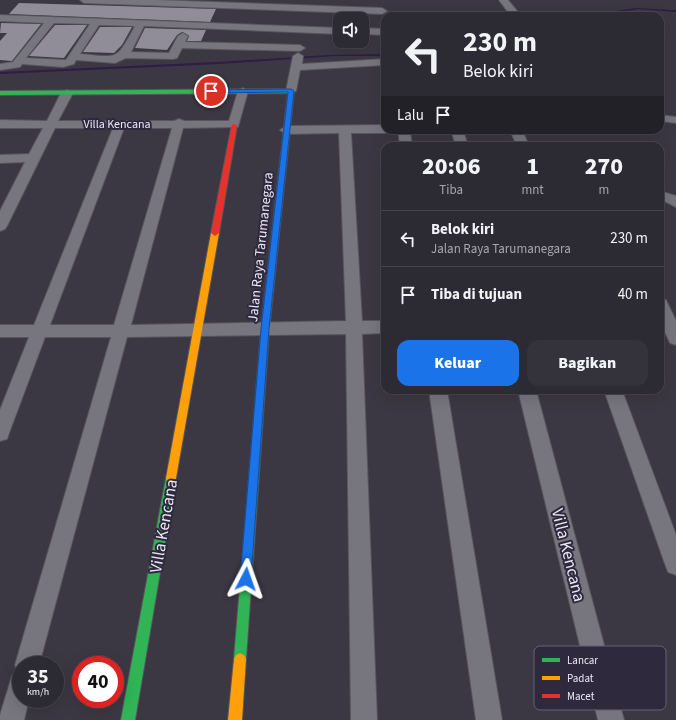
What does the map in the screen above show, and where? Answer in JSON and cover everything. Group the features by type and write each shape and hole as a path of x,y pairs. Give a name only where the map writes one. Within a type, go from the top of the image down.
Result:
{"street":[{"path":"84,0 179,1 382,11"},
{"path":"502,0 512,12"},
{"path":"166,25 179,1"},
{"path":"0,18 333,31"},
{"path":"4,27 13,18"},
{"path":"0,66 13,67 51,20"},
{"path":"18,62 67,64 74,57 96,22"},
{"path":"124,55 141,24"},
{"path":"74,57 114,60 124,55 173,56 187,26"},
{"path":"0,93 291,91 303,30"},
{"path":"369,31 381,32"},
{"path":"179,45 298,58 381,62"},
{"name":"Villa Kencana","path":"128,720 234,125 242,91"},
{"name":"Jalan Raya Tarumanegara","path":"235,720 265,329 291,91"},
{"path":"0,226 6,197 33,158 67,93"},
{"path":"664,118 676,120"},
{"path":"29,656 179,123"},
{"name":"Villa Kencana","path":"0,124 179,123 234,125"},
{"path":"0,433 120,124"},
{"path":"286,130 381,129"},
{"path":"345,130 354,327 364,720"},
{"path":"0,159 33,158"},
{"path":"664,196 670,198 676,204"},
{"path":"664,314 676,338"},
{"path":"0,331 198,331 381,327"},
{"path":"439,394 489,720"},
{"name":"Villa Kencana","path":"528,394 592,646"},
{"path":"614,394 676,564"},
{"path":"11,720 14,708"},
{"name":"Villa Kencana","path":"608,710 611,720"}],"shaded area":[{"path":"636,8 676,10 676,12 638,9 610,12"},
{"path":"381,54 381,56 335,56 220,64 0,74 0,72 217,62 327,55"}],"building":[{"path":"19,3 216,9 210,22 9,14"},
{"path":"1,23 41,24 12,61 0,60 0,41 7,33 0,33"},
{"path":"55,25 87,25 64,58 29,56"},
{"path":"100,27 132,27 122,45 114,53 83,52"},
{"path":"145,28 206,30 201,41 187,41 189,36 182,32 177,35 167,50 135,48"}],"traffic: fast":[{"path":"0,93 291,91 289,110"},
{"path":"240,659 265,331"},
{"path":"128,720 171,478"}],"traffic: slow":[{"path":"265,331 289,110"},
{"path":"171,478 215,233"},
{"path":"235,720 240,659"}],"traffic: jam":[{"path":"215,233 234,125"}],"route":[{"path":"211,91 291,91 265,329 246,579"}]}
